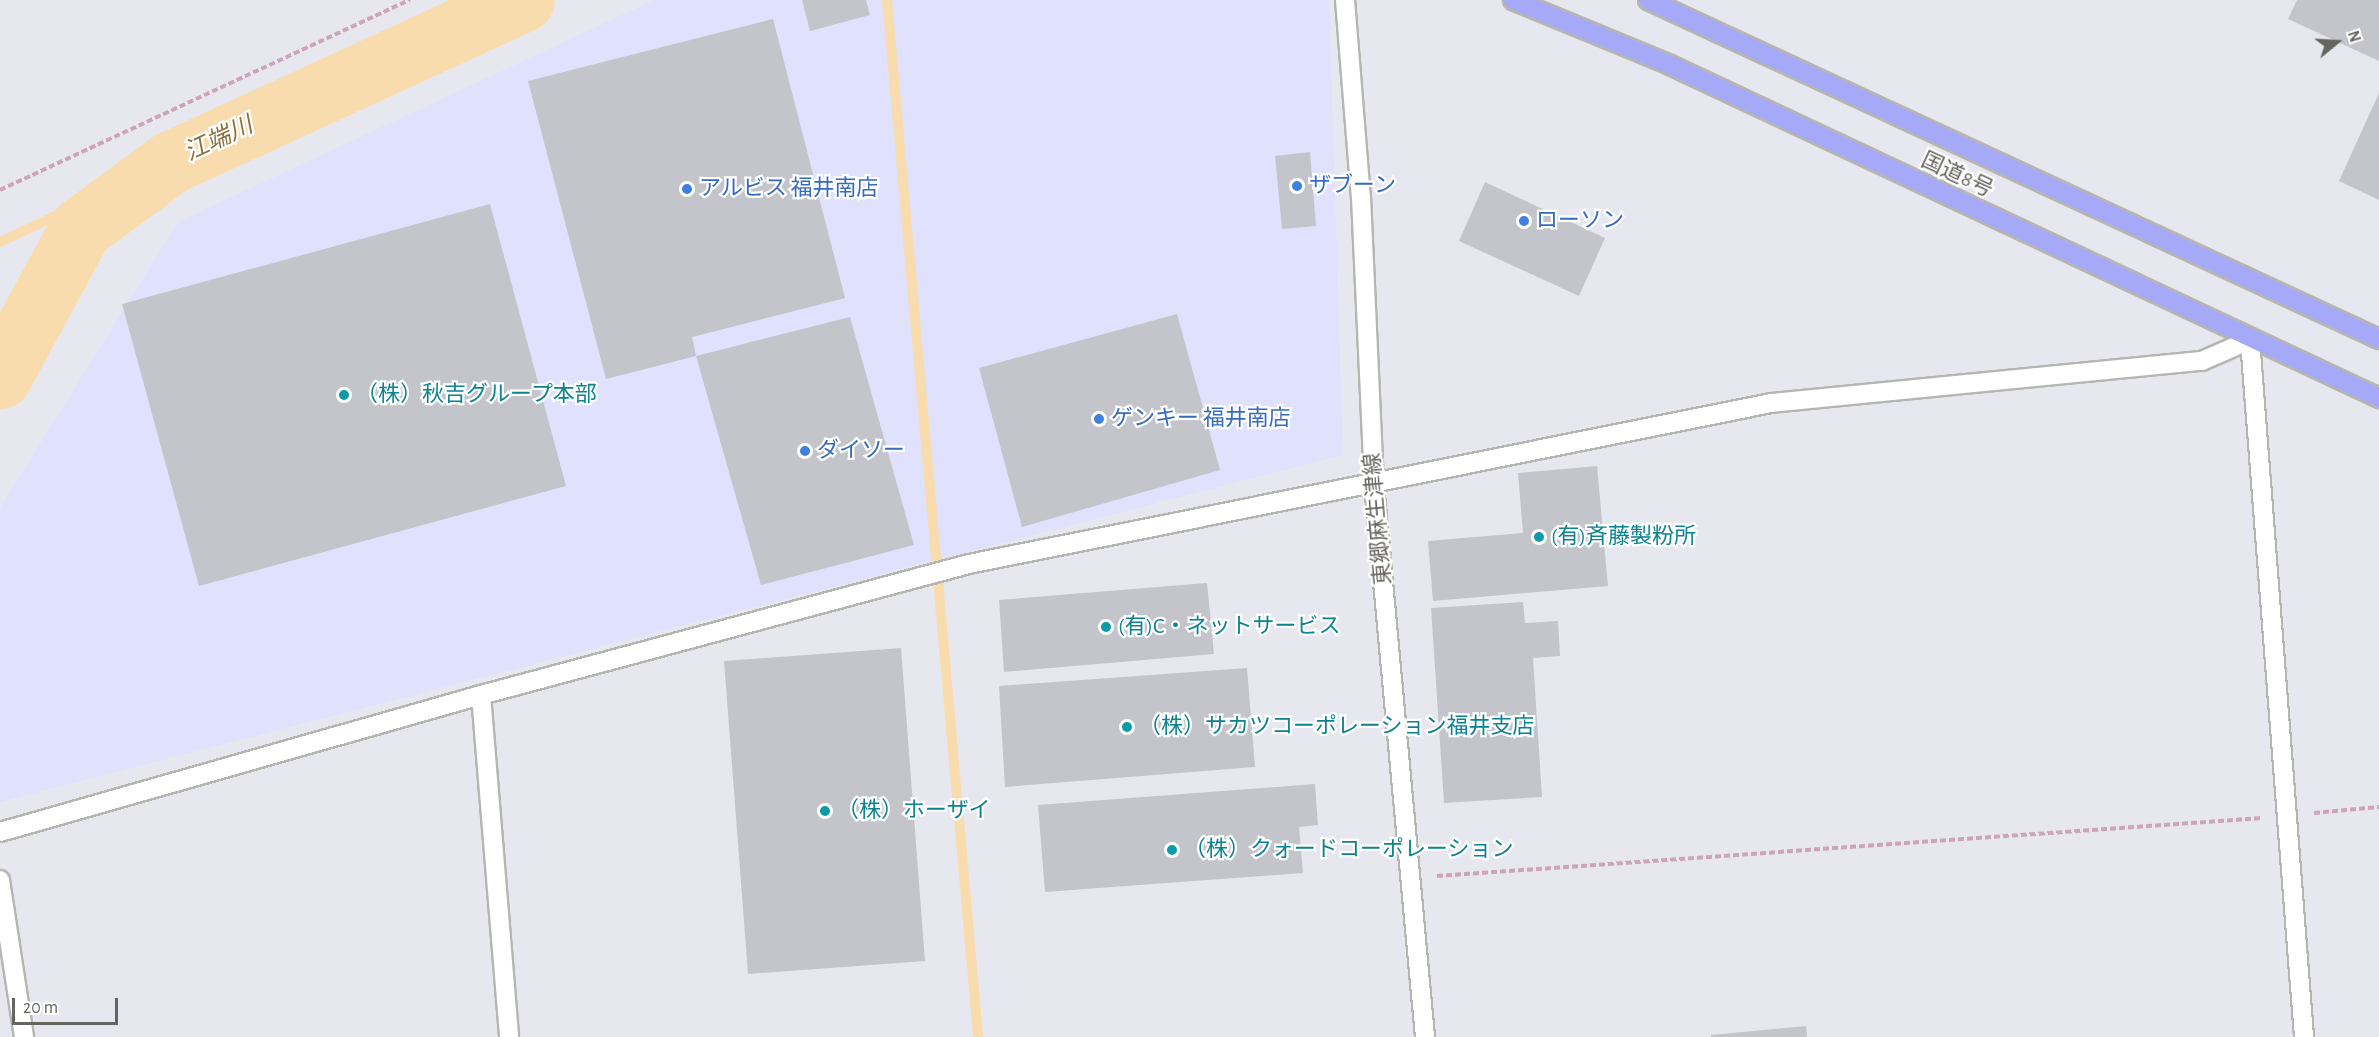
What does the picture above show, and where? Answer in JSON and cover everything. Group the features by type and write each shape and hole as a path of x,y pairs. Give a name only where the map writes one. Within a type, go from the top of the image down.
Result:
{"highway":[{"name":"国道8号","path":"1513,0 1668,64 2379,399"},
{"name":"国道8号","path":"1648,0 2379,339"}],"street":[{"name":"東郷麻生津線","path":"1344,0 1361,197 1374,484 1425,1037"},
{"path":"0,832 482,695 969,564 1771,403 2202,361 2250,340 2304,1037"},
{"path":"482,695 509,1037"},
{"path":"0,880 24,1037"}],"path":[{"path":"0,190 410,0"},
{"path":"1412,877 2286,816 2379,807"}],"shaded area":[{"path":"654,0 1329,0 1343,455 0,802 0,508 178,222"}],"building":[{"path":"802,0 866,0 870,15 810,31"},
{"path":"2297,0 2379,0 2379,61 2288,19"},
{"name":"アルビス 福井南店","path":"773,19 845,298 692,337 696,356 606,379 528,81"},
{"path":"2379,93 2379,200 2339,181"},
{"path":"1310,152 1316,226 1282,229 1275,156"},
{"path":"1485,182 1605,238 1579,296 1459,241"},
{"name":"（株）秋吉グループ本部","path":"490,204 566,486 199,586 122,304"},
{"name":"ゲンキー 福井南店","path":"1177,314 1220,470 1022,527 979,368"},
{"name":"ダイソー","path":"850,317 914,545 761,585 696,356"},
{"name":"(有)斉藤製粉所","path":"1597,466 1608,586 1433,601 1428,541 1523,533 1518,473"},
{"name":"(有)C・ネットサービス","path":"1207,583 1214,654 1004,672 999,600"},
{"path":"1523,602 1525,623 1558,621 1560,656 1533,658 1542,797 1444,803 1431,608"},
{"name":"（株）ホーザイ","path":"901,648 925,961 748,974 724,661"},
{"name":"（株）サカツコーポレーション福井支店","path":"1247,668 1255,767 1005,787 999,686"},
{"name":"（株）クォードコーポレーション","path":"1315,784 1318,825 1299,827 1303,873 1045,892 1038,805"},
{"path":"1806,1026 1807,1037 1711,1037 1711,1035"}],"waterway":[{"name":"江端川","path":"0,377 81,228 171,162 523,0"},
{"path":"887,0 978,1037"},
{"path":"0,242 171,162"}],"place":[{"name":"ザブーン","path":"1297,186"},
{"name":"アルビス 福井南店","path":"687,189"},
{"name":"ローソン","path":"1524,221"},
{"name":"（株）秋吉グループ本部","path":"344,395"},
{"name":"ゲンキー 福井南店","path":"1099,419"},
{"name":"ダイソー","path":"805,451"},
{"name":"(有)斉藤製粉所","path":"1539,537"},
{"name":"(有)C・ネットサービス","path":"1106,627"},
{"name":"（株）サカツコーポレーション福井支店","path":"1127,727"},
{"name":"（株）ホーザイ","path":"825,811"},
{"name":"（株）クォードコーポレーション","path":"1172,850"}]}
